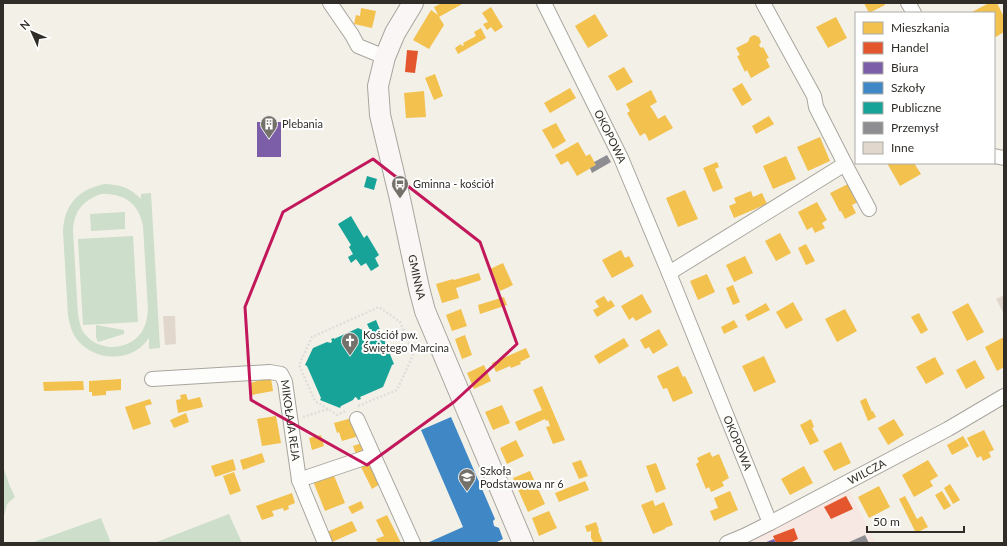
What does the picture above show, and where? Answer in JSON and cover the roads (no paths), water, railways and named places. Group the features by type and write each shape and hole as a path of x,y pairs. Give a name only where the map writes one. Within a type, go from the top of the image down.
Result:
{"street":[{"path":"330,3 358,46 385,57"},
{"name":"GMINNA","path":"414,3 395,33 385,57 378,86 380,116 425,311 523,543"},
{"name":"OKOPOWA","path":"544,3 621,158 770,523"},
{"path":"763,3 814,96 816,107 869,210"},
{"path":"908,3 913,12"},
{"path":"669,273 845,164"},
{"name":"MIKOŁAJA REJA","path":"152,379 270,372 280,374 285,382 299,480 325,543"},
{"name":"WILCZA","path":"727,543 770,523 948,429 1004,396"},
{"path":"354,411 413,543"},
{"path":"299,480 373,455"}],"place":[{"name":"Plebania","path":"269,139"},
{"name":"Gminna - kościół","path":"400,199"},
{"name":"Kościół pw. Świętego Marcina","path":"350,356"},
{"name":"Szkoła Podstawowa nr 6","path":"467,492"}]}
